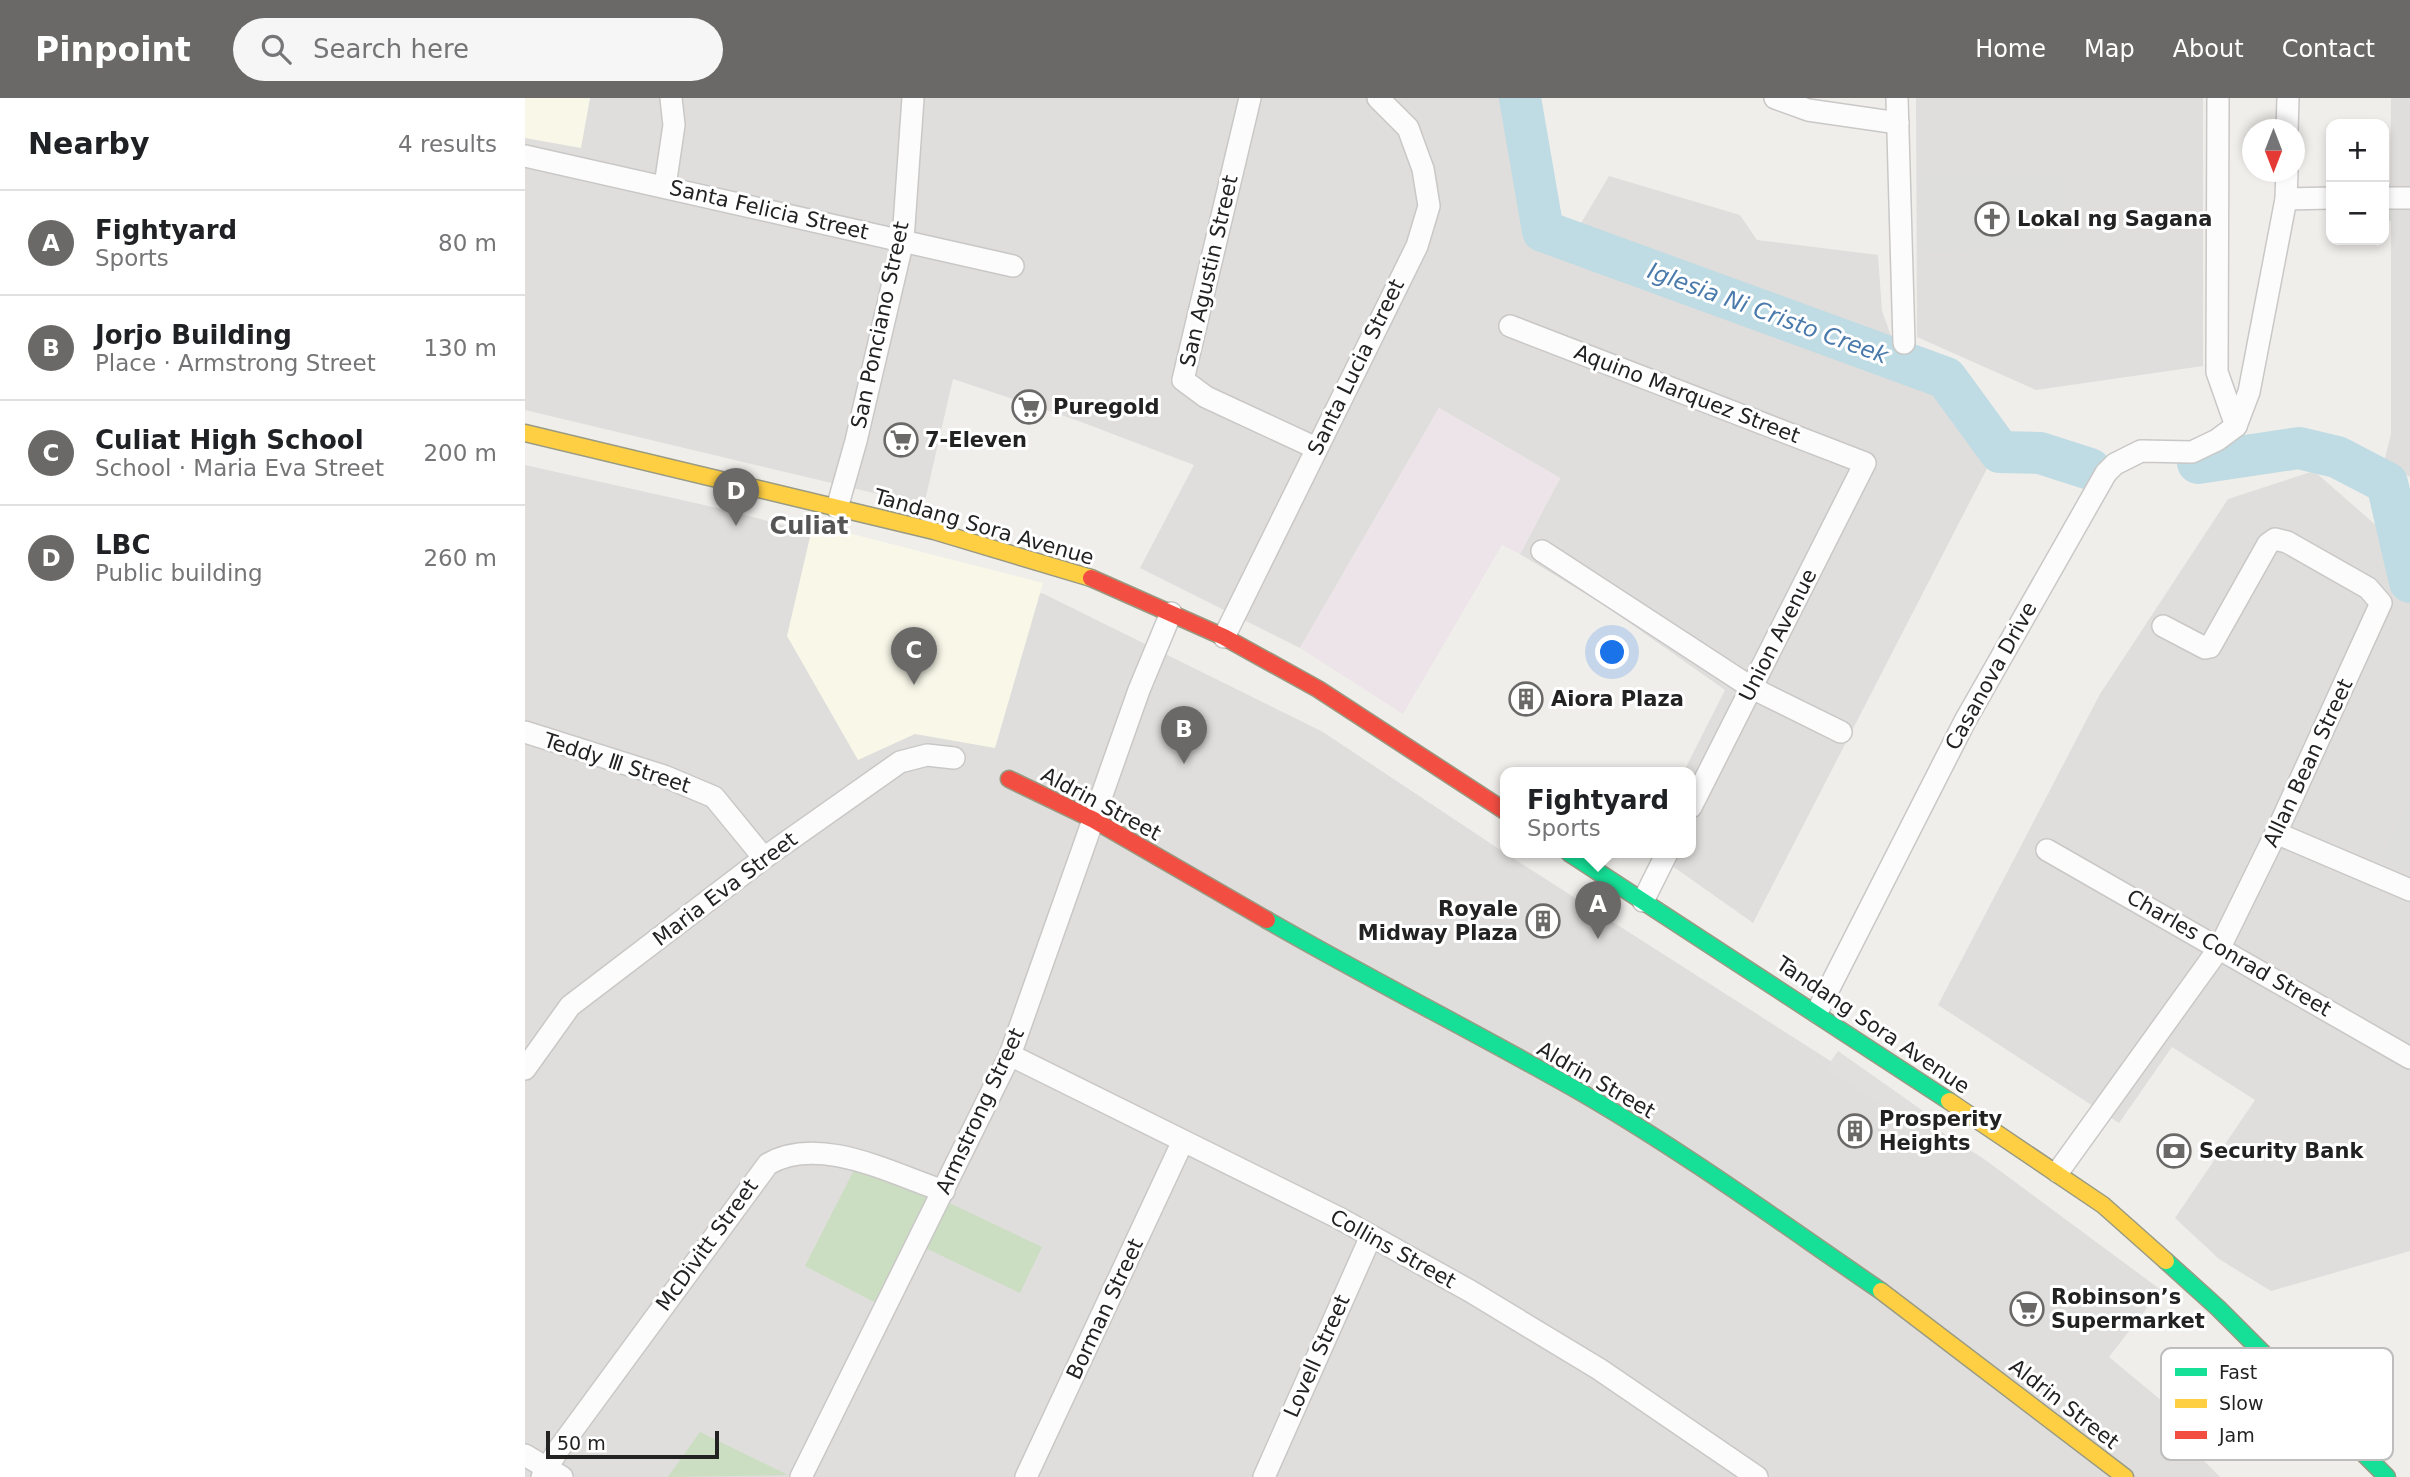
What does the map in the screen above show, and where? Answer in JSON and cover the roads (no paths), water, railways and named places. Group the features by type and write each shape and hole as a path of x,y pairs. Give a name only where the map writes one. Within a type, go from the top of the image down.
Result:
{"main road":[{"name":"Tandang Sora Avenue","path":"525,433 837,508 1033,558 1080,573 1224,637 1318,689 1500,808"},
{"name":"Aldrin Street","path":"1009,779 1094,820 1381,986 1583,1094 1683,1155 1919,1318 2125,1477"},
{"name":"Tandang Sora Avenue","path":"1577,858 1817,1012 2058,1172 2103,1205 2168,1260 2257,1348"},
{"name":"Tandang Sora Avenue","path":"2370,1460 2387,1477"}],"street":[{"path":"665,186 674,125 671,98"},
{"name":"San Ponciano Street","path":"837,508 903,240 913,98"},
{"name":"San Agustin Street","path":"1250,98 1182,380 1206,397 1316,448"},
{"name":"Santa Lucia Street","path":"1224,637 1417,246 1429,206 1423,169 1408,128 1378,98"},
{"path":"1775,98 1808,110 1898,123"},
{"path":"1897,98 1904,342"},
{"path":"2218,98 2217,372 2236,426"},
{"path":"2287,119 2288,98"},
{"name":"Santa Felicia Street","path":"525,156 1013,266"},
{"path":"2236,426 2249,392 2286,199 2287,182"},
{"path":"2286,199 2326,198"},
{"path":"2389,198 2410,198"},
{"name":"Aquino Marquez Street","path":"1510,326 1865,463"},
{"name":"Casanova Drive","path":"1817,1012 1965,721 2106,473 2115,464 2141,450 2192,452 2217,440 2236,426"},
{"name":"Union Avenue","path":"1696,797 1865,463"},
{"name":"Allan Bean Street","path":"2058,1172 2220,947 2276,834 2382,603 2368,588 2287,542 2275,539 2268,544 2210,647 2205,648 2163,625"},
{"path":"1542,551 1752,688 1840,732"},
{"name":"Armstrong Street","path":"801,1477 1010,1055 1139,690 1171,613"},
{"name":"Teddy Ⅲ Street","path":"525,732 664,776 714,797 764,858"},
{"name":"Maria Eva Street","path":"525,1069 570,1006 764,858 900,762 927,755 954,758"},
{"path":"2276,834 2410,890"},
{"name":"Charles Conrad Street","path":"2047,850 2410,1058"},
{"path":"1643,901 1664,858"},
{"name":"Collins Street","path":"1010,1055 1371,1236 1599,1369 1757,1477"},
{"name":"Borman Street","path":"1026,1477 1183,1141"},
{"name":"McDivitt Street","path":"550,1475 582,1417 768,1164 783,1156 828,1155 944,1191"},
{"name":"Lovell Street","path":"1264,1477 1371,1236"},
{"path":"525,1455 550,1475"}],"waterway":[{"name":"Iglesia Ni Cristo Creek","path":"1520,98 1543,231 1946,378 2000,452 2040,453 2090,469"},
{"path":"2198,463 2299,448 2337,457 2387,483 2410,582"}],"place":[{"name":"Lokal ng Sagana","path":"1992,219"},
{"name":"Puregold","path":"1029,407"},
{"name":"7-Eleven","path":"901,440"},
{"name":"LBC","path":"736,526"},
{"name":"Culiat High School","path":"914,685"},
{"name":"Aiora Plaza","path":"1526,699"},
{"name":"Jorjo Building","path":"1184,764"},
{"name":"Royale Midway Plaza","path":"1543,921"},
{"name":"Fightyard","path":"1598,939"},
{"name":"Prosperity Heights","path":"1855,1131"},
{"name":"Security Bank","path":"2174,1151"},
{"name":"Robinson’s Supermarket","path":"2027,1309"}],"district":[{"name":"Culiat","path":"809,526"}]}
